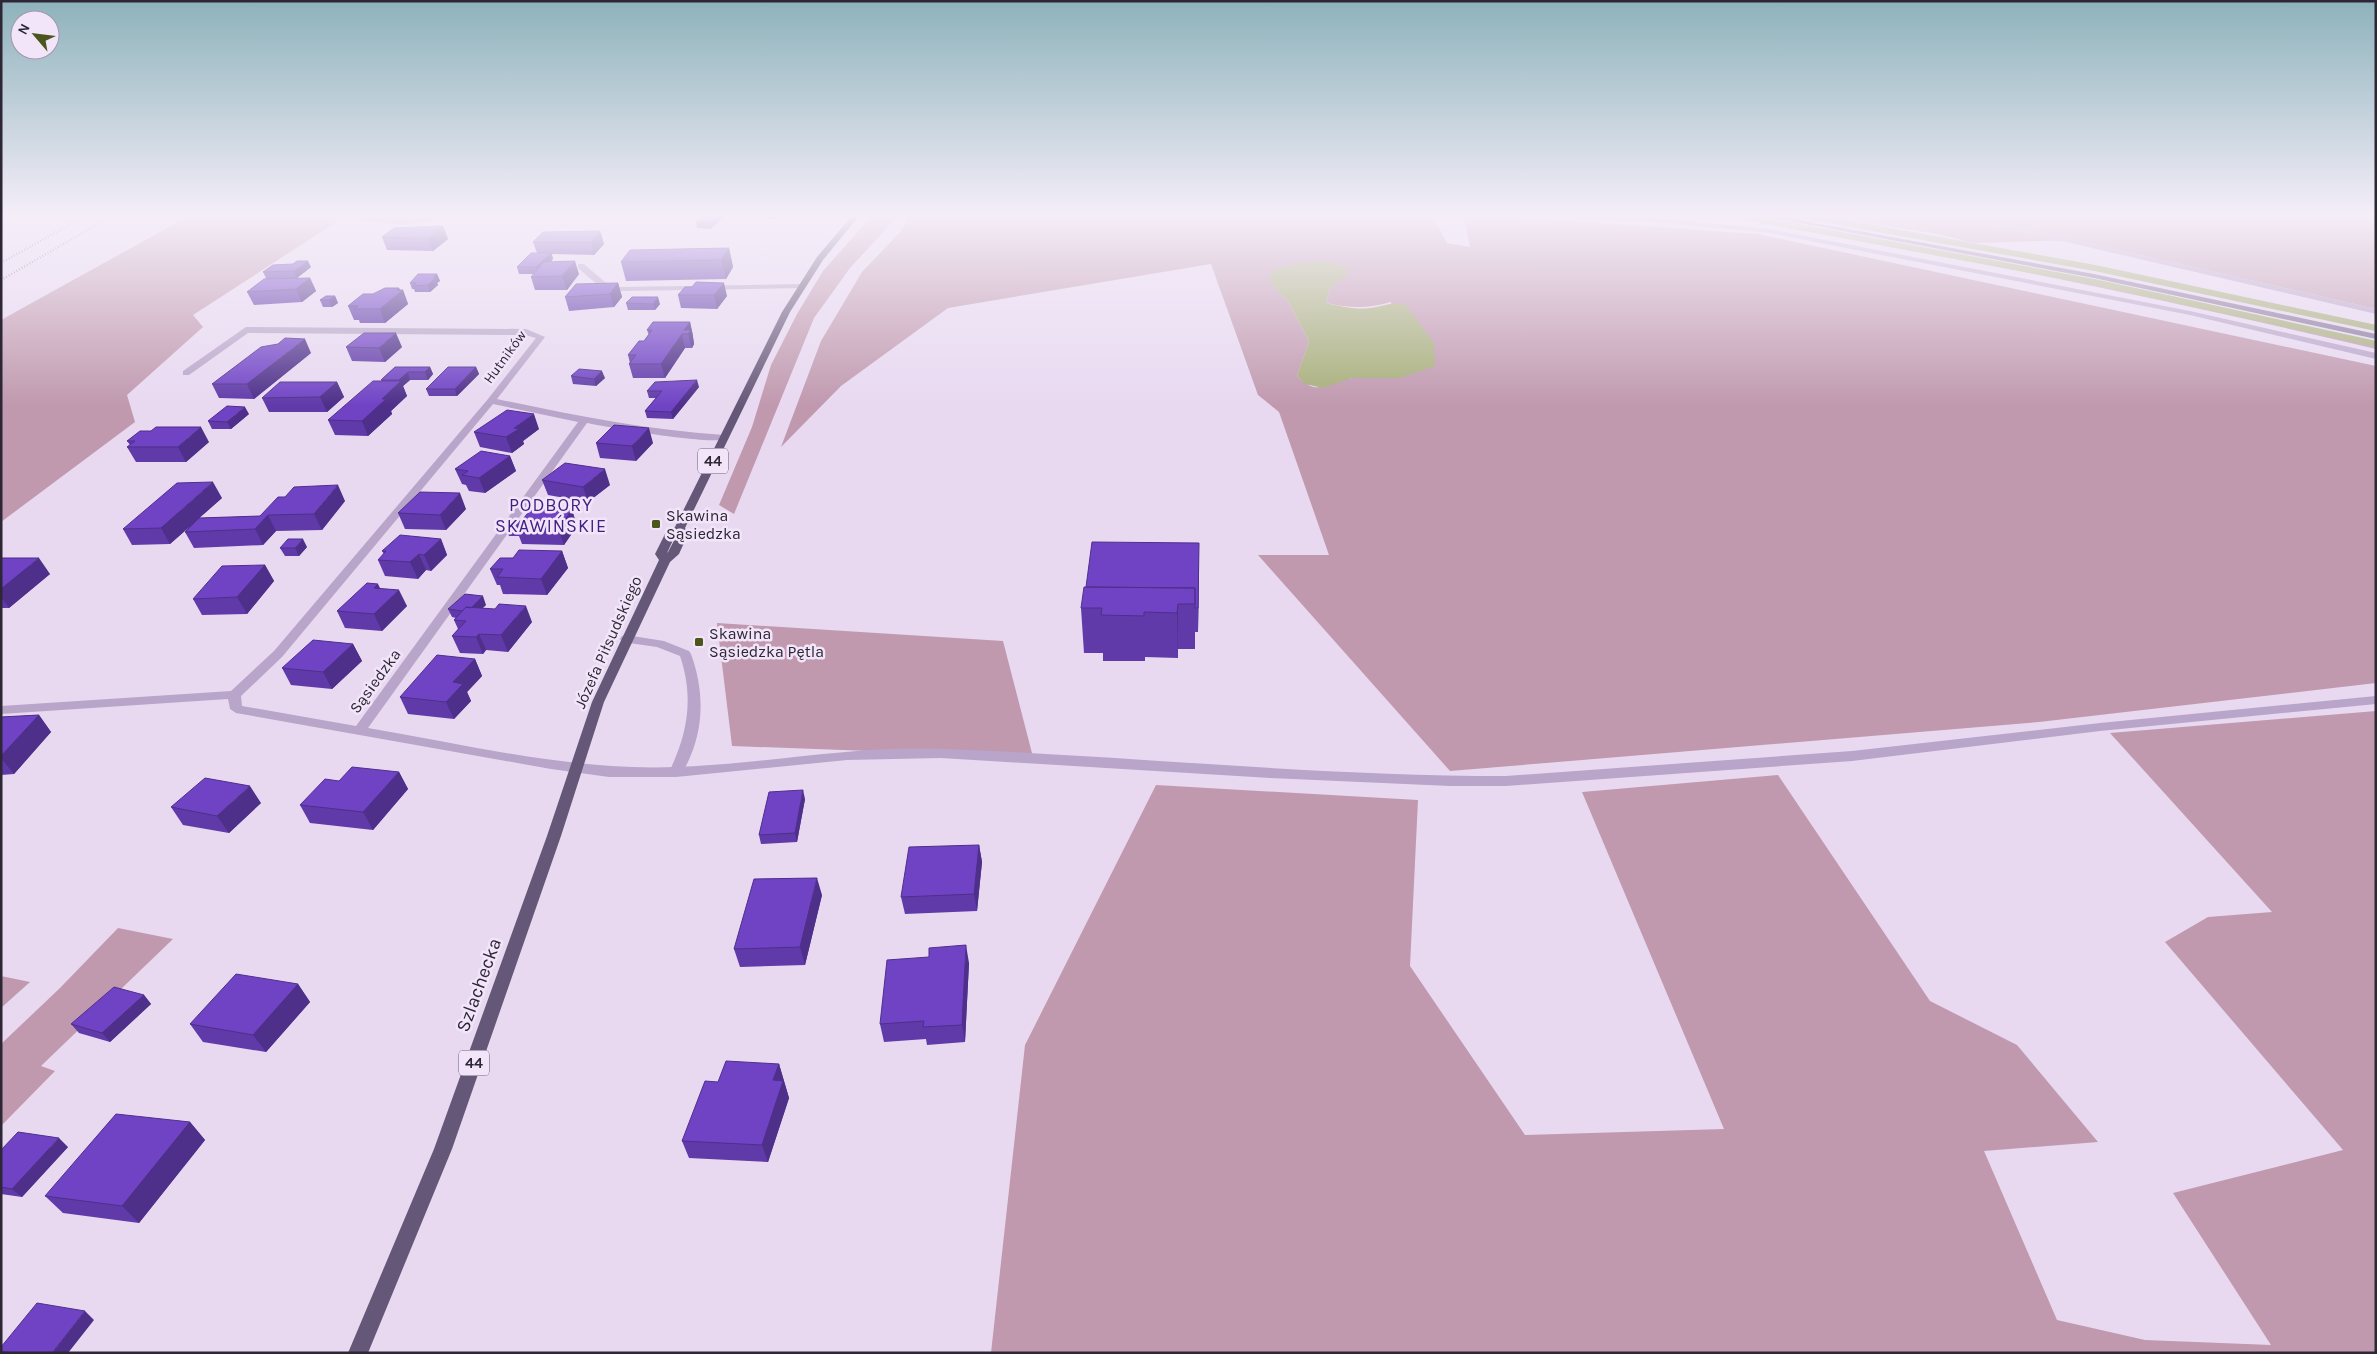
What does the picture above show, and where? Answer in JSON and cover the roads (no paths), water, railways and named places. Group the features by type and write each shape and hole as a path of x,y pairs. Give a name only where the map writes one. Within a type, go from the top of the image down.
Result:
{"main road":[{"name":"Józefa Piłsudskiego","path":"576,768 598,702 626,639 664,560 673,554 682,534 679,529 786,312 806,280"},
{"path":"2113,280 2376,337"},
{"name":"Szlachecka","path":"358,1353 443,1149 554,836 576,768"}],"street":[{"path":"598,280 602,284 620,289 802,286"},
{"path":"2022,280 2190,313 2376,356"},
{"path":"2239,280 2376,312"},
{"name":"Hutników","path":"186,373 246,330 501,330 526,332 540,337 491,401 278,654 234,695"},
{"name":"Hutników","path":"491,401 584,420 690,437 724,438"},
{"name":"Sąsiedzka","path":"234,695 236,709 359,731 584,420"},
{"path":"626,639 660,644 685,654 691,668 696,717 688,749 676,772"},
{"path":"1,710 234,695"},
{"path":"359,731 576,768 610,772 676,772 847,755 941,753 1279,773 1450,781 1506,781 1852,756 2100,727 2376,700"}],"waterway":[{"path":"2084,280 2376,344"},
{"path":"2152,280 2376,328"}],"place":[{"name":"Skawina Sąsiedzka","path":"656,524"},
{"name":"Skawina Sąsiedzka Pętla","path":"699,642"}],"district":[{"name":"PODBORY SKAWIŃSKIE","path":"551,515"}]}
